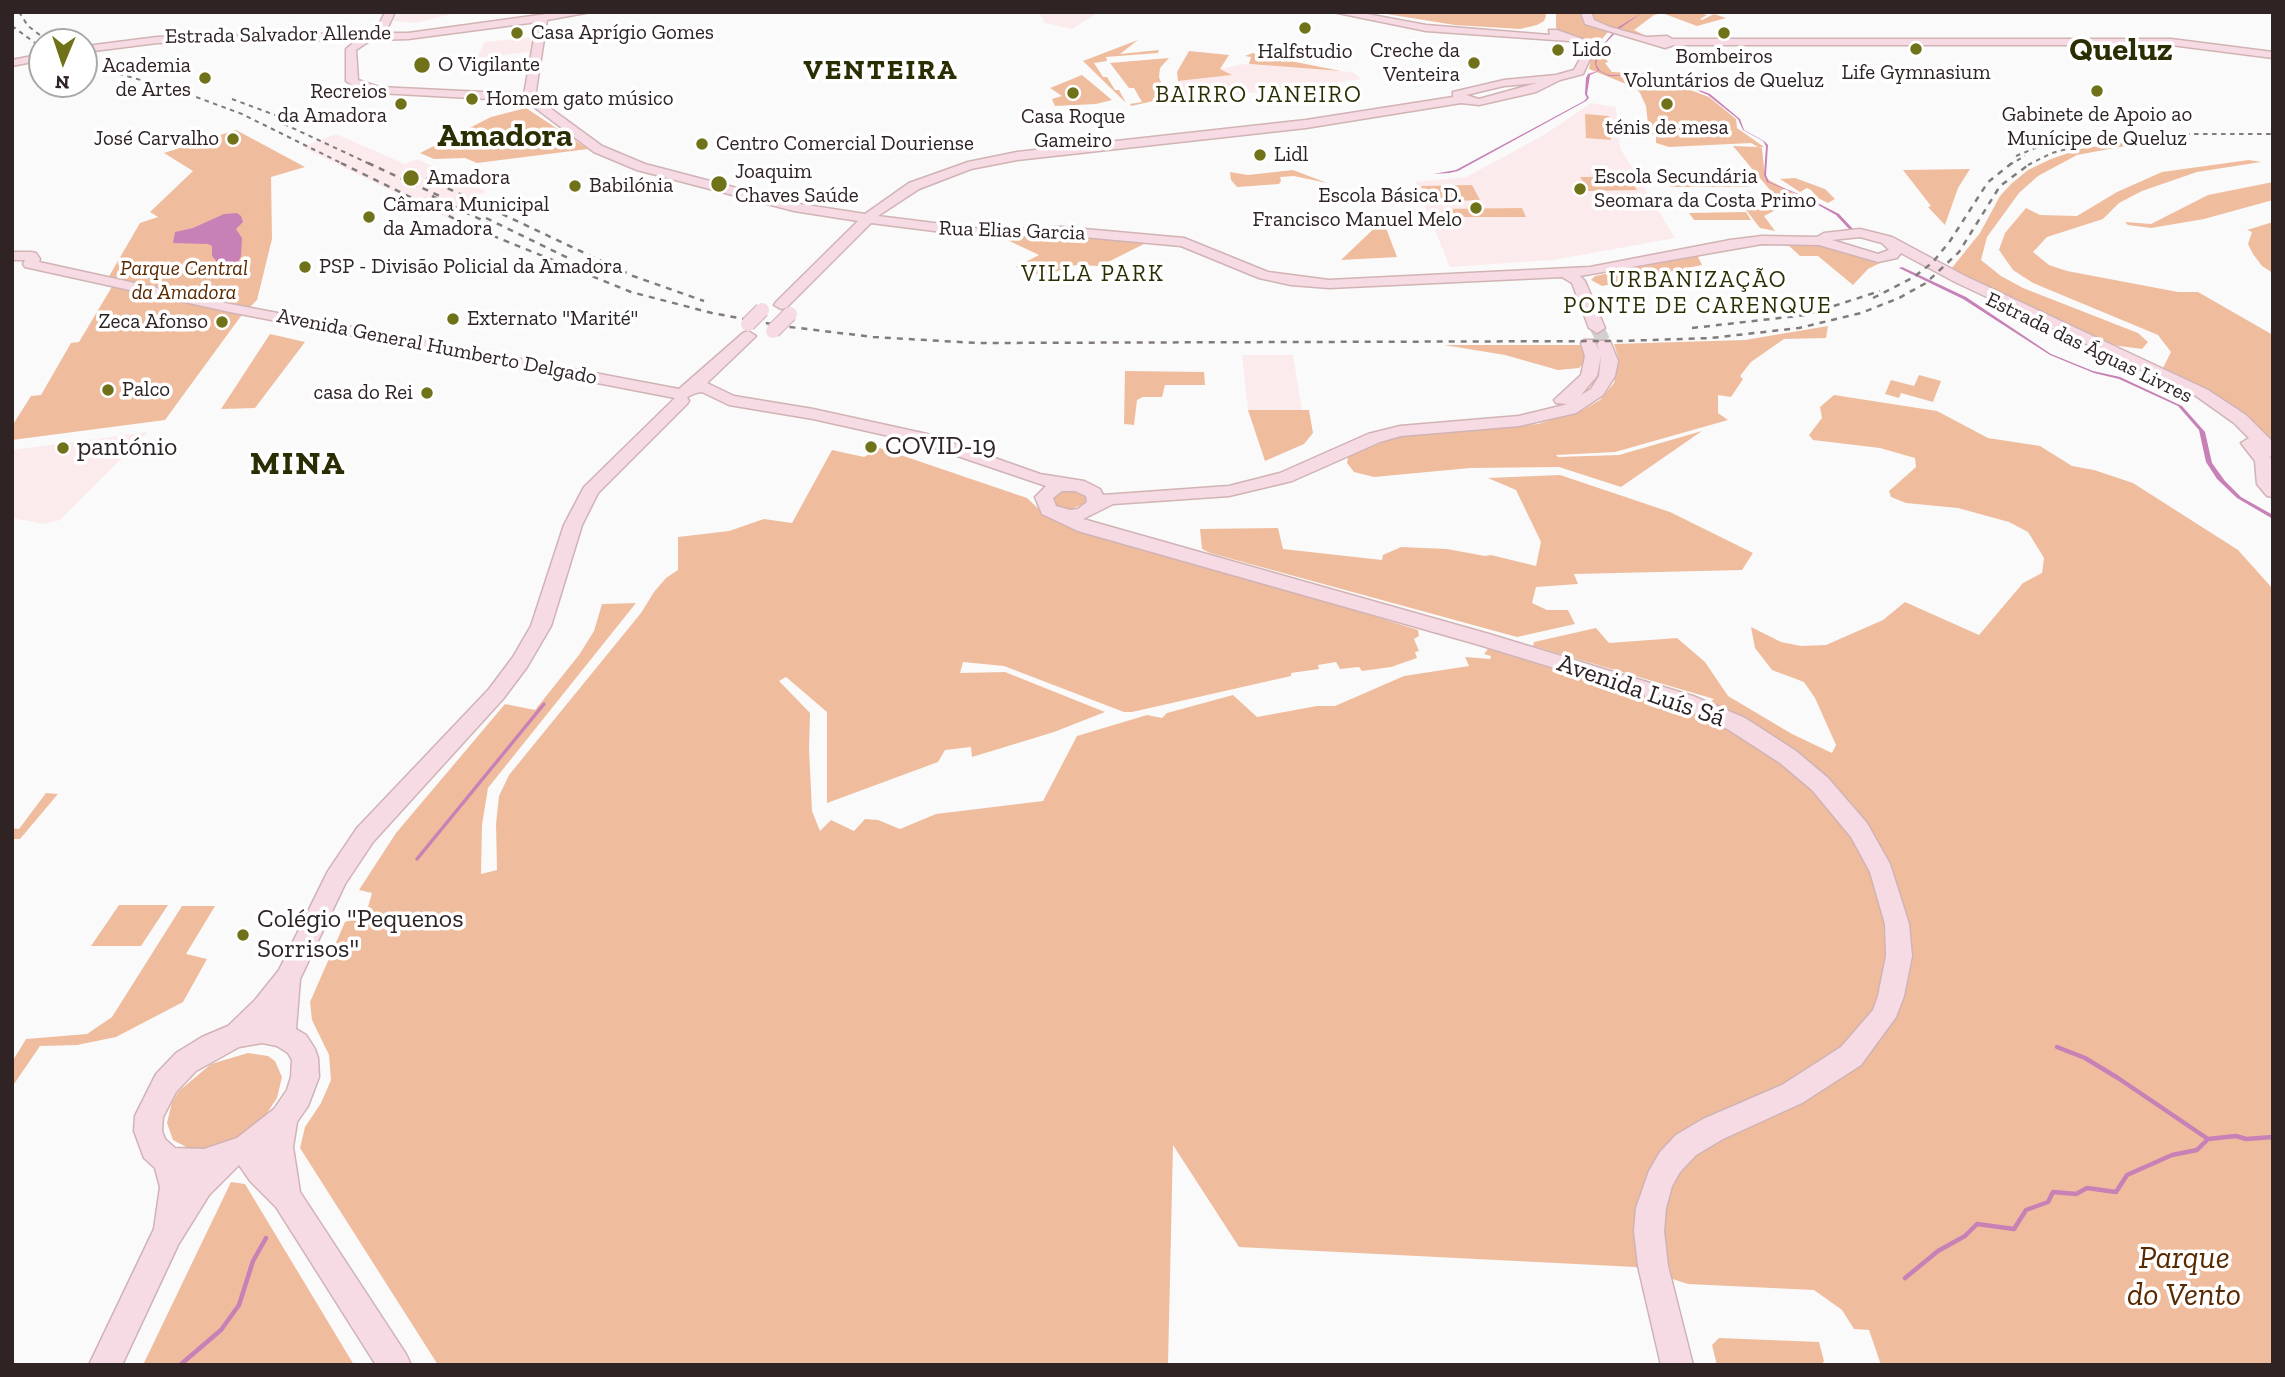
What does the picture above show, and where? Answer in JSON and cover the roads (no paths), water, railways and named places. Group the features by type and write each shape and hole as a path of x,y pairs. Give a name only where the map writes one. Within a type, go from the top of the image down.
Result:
{"street":[{"path":"352,47 375,33 390,12"},
{"path":"471,20 538,17 559,12"},
{"path":"471,20 586,12"},
{"path":"1338,12 1426,28 1541,32 1572,41 1586,51 1581,71 1556,78 1504,83 1461,92 1457,94 1461,99"},
{"path":"1354,12 1450,28 1541,32"},
{"path":"1586,12 1589,22 1628,36 1654,40 1663,45 1672,42 1996,45 2171,42 2273,55"},
{"path":"333,38 348,39 352,47 352,81 365,88 529,98 542,30 538,17"},
{"name":"Estrada Salvador Allende","path":"471,20 398,34 375,33 164,37 91,48 157,40 333,38 375,33 408,36 471,20"},
{"path":"748,330 761,337 773,331 786,309 868,218 887,202 914,186 948,172 994,159 1278,127 1461,99 1475,102 1521,93 1556,78"},
{"path":"1504,83 1520,86 1521,93"},
{"name":"Rua Elias Garcia","path":"529,98 587,143 641,167 782,204 954,231 1062,231 1188,242 1264,275 1308,283 1566,273 1590,271 1699,247 1750,241 1846,243"},
{"name":"Estrada das Águas Livres","path":"1846,243 1868,234 2202,393 2240,419 2273,452"},
{"name":"Estrada das Águas Livres","path":"1846,243 1878,258 1903,261 1953,282 2207,406 2233,425 2260,456 2270,482"},
{"path":"1878,258 1892,256 1896,251 1894,245"},
{"name":"Avenida General Humberto Delgado","path":"12,256 31,256 33,259 30,264 230,308 696,396 813,414 921,438 1036,479 1064,484"},
{"path":"12,270 30,264"},
{"path":"1107,531 1095,521 1091,502 1078,485 1064,484 1046,493 1043,502 1048,510 1059,515 1077,516 1091,502 1219,492 1268,483 1374,438 1400,431 1546,417 1570,409 1600,388 1609,371 1610,361 1563,281 1566,273"},
{"path":"237,1035 264,1008 288,978 347,859 383,813 496,694 532,643 551,602 580,508 590,491 663,419 696,396 762,310 786,309"},
{"name":"Avenida General Humberto Delgado","path":"696,396 907,442 1028,485 1037,491 1043,502"},
{"name":"Avenida Luís Sá","path":"1059,515 1085,527 1107,531 1686,701 1744,728 1788,757 1821,785 1859,830 1882,871 1898,923 1899,956 1891,996 1883,1017 1871,1034 1851,1056 1829,1073 1793,1094 1713,1129 1686,1145 1670,1162 1659,1181 1651,1208 1649,1231 1653,1266 1677,1365"},
{"path":"283,1035 283,1008 288,978"},
{"path":"105,1365 167,1234 200,1185 235,1154 266,1135 284,1118 298,1097 305,1077 305,1058 298,1044 283,1035 262,1031 237,1035 211,1046 186,1062 166,1083 155,1099 149,1116 148,1131 154,1148 169,1160 184,1164 235,1154 260,1171 286,1197 395,1365"},
{"path":"284,1118 279,1147 286,1197"},
{"path":"167,1234 174,1186 169,1160"}],"waterway":[{"path":"417,859 544,704"},
{"path":"2057,1047 2085,1058 2118,1078 2208,1139"},
{"path":"2208,1139 2236,1136 2246,1139 2273,1137"},
{"path":"1905,1278 1938,1251 1965,1236 1977,1224 2014,1229 2026,1210 2048,1202 2053,1192 2076,1194 2087,1188 2116,1192 2127,1175 2172,1155 2197,1150 2208,1139"},
{"path":"180,1365 221,1330 239,1305 253,1261 266,1238"}],"tunnel":[{"path":"1597,328 1605,344"}],"railway":[{"path":"19,12 31,28"},
{"path":"12,26 28,38"},
{"path":"98,68 180,91 242,114 345,165"},
{"path":"232,99 294,122"},
{"path":"284,124 372,165"},
{"path":"2016,156 2045,144 2086,133"},
{"path":"2029,165 2052,153 2093,142 2143,134 2273,134"},
{"path":"2011,164 2025,156"},
{"path":"341,163 469,226 631,292 712,313 782,326 873,337 977,343 1622,341 1711,338 1799,328 1861,313 1899,298 1926,283 1959,252 2000,186 2029,165"},
{"path":"368,163 442,197"},
{"path":"1873,298 1914,277 1933,262 1950,241 1988,182 2011,164"},
{"path":"426,178 633,276 704,301"},
{"path":"432,196 492,225"},
{"path":"486,218 568,258"},
{"path":"1692,328 1806,315 1880,291"}],"place":[{"name":"Halfstudio","path":"1305,28"},
{"name":"Casa Aprígio Gomes","path":"517,33"},
{"name":"Bombeiros Voluntários de Queluz","path":"1724,33"},
{"name":"Life Gymnasium","path":"1916,49"},
{"name":"Lido","path":"1558,50"},
{"name":"Creche da Venteira","path":"1474,63"},
{"name":"O Vigilante","path":"422,65"},
{"name":"Academia de Artes","path":"205,78"},
{"name":"Gabinete de Apoio ao Munícipe de Queluz","path":"2097,91"},
{"name":"Casa Roque Gameiro","path":"1073,93"},
{"name":"Homem gato músico","path":"472,99"},
{"name":"Recreios da Amadora","path":"401,104"},
{"name":"ténis de mesa","path":"1667,104"},
{"name":"José Carvalho","path":"233,139"},
{"name":"Centro Comercial Douriense","path":"702,144"},
{"name":"Lidl","path":"1260,155"},
{"name":"Amadora","path":"411,178"},
{"name":"Joaquim Chaves Saúde","path":"719,184"},
{"name":"Babilónia","path":"575,186"},
{"name":"Escola Secundária Seomara da Costa Primo","path":"1580,189"},
{"name":"Escola Básica D. Francisco Manuel Melo","path":"1476,208"},
{"name":"Câmara Municipal da Amadora","path":"369,217"},
{"name":"PSP - Divisão Policial da Amadora","path":"305,267"},
{"name":"Externato \"Marité\"","path":"453,319"},
{"name":"Zeca Afonso","path":"222,322"},
{"name":"Palco","path":"108,390"},
{"name":"casa do Rei","path":"427,393"},
{"name":"COVID-19","path":"871,447"},
{"name":"pantónio","path":"63,448"},
{"name":"Colégio \"Pequenos Sorrisos\"","path":"243,935"}],"district":[{"name":"Queluz","path":"2121,51"},
{"name":"VENTEIRA","path":"881,71"},
{"name":"BAIRRO JANEIRO","path":"1259,95"},
{"name":"Amadora","path":"505,137"},
{"name":"VILLA PARK","path":"1093,274"},
{"name":"URBANIZAÇÃO PONTE DE CARENQUE","path":"1698,293"},
{"name":"MINA","path":"298,465"}],"park label":[{"name":"Parque Central da Amadora","path":"184,281"},
{"name":"Parque do Vento","path":"2184,1278"}]}
